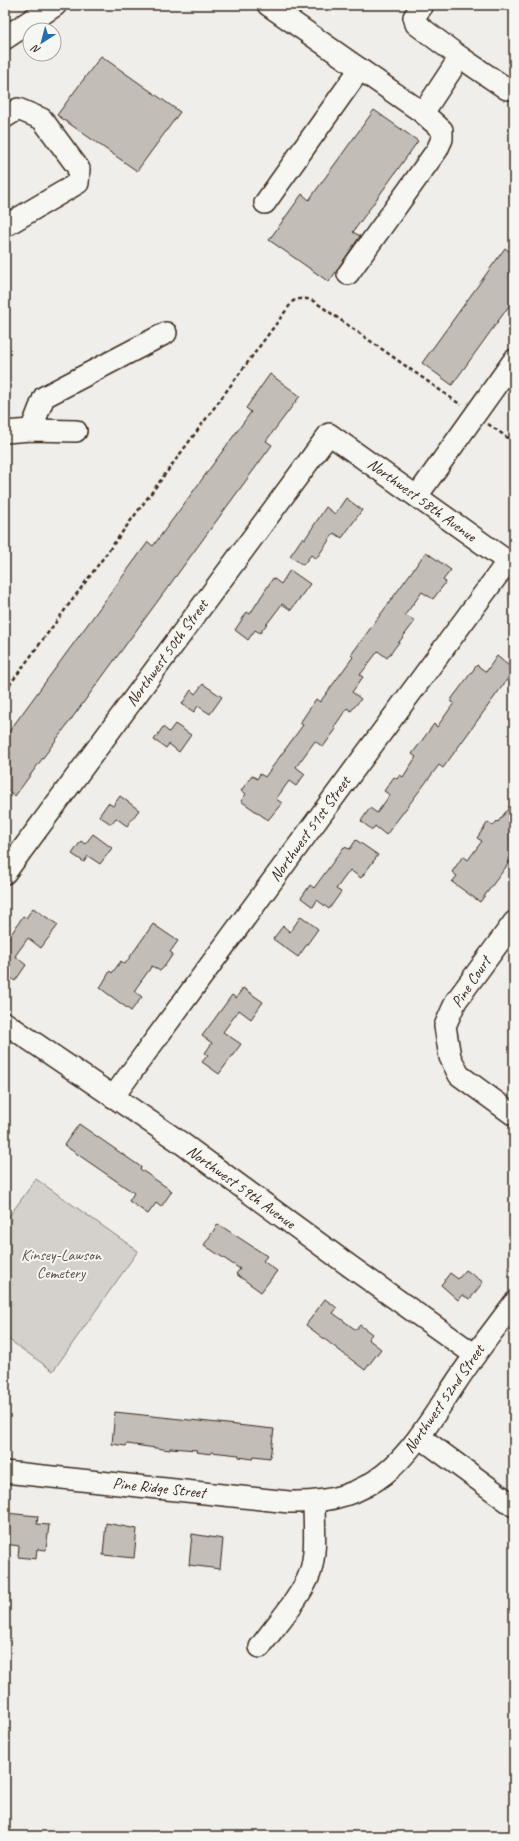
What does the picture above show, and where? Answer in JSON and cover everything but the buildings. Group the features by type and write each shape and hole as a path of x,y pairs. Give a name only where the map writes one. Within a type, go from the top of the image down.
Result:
{"main road":[{"path":"5,38 55,5"}],"street":[{"path":"268,5 423,113 442,130 442,139 437,150 348,274"},
{"path":"423,5 414,18 416,24 460,57 507,89 514,89"},
{"path":"423,113 460,57"},
{"path":"265,203 360,69"},
{"path":"5,117 18,109 42,119 79,169 78,183 5,226"},
{"path":"31,430 44,398 166,333"},
{"path":"417,496 474,414 514,360"},
{"path":"5,432 31,430 76,431"},
{"name":"Northwest 58th Avenue","path":"329,434 511,563"},
{"name":"Northwest 50th Street","path":"5,873 329,434"},
{"name":"Northwest 51st Street","path":"113,1097 511,563"},
{"name":"Pine Court","path":"514,922 456,1001 445,1026 450,1057 459,1075 514,1115"},
{"name":"Northwest 59th Avenue","path":"5,1023 180,1142 350,1267 475,1355"},
{"name":"Northwest 52nd Street","path":"314,1503 345,1496 378,1479 402,1459 420,1437 475,1355 514,1303"},
{"path":"420,1437 514,1506"},
{"name":"Pine Ridge Street","path":"5,1472 289,1502 314,1503"},
{"path":"260,1647 297,1595 309,1574 314,1551 314,1503"}],"path":[{"path":"5,691 293,302 301,298 310,299 318,304 514,442"}],"green space":[{"name":"Kinsey-Lawson Cemetery","path":"36,1179 138,1251 53,1371 5,1337 5,1222"}]}
